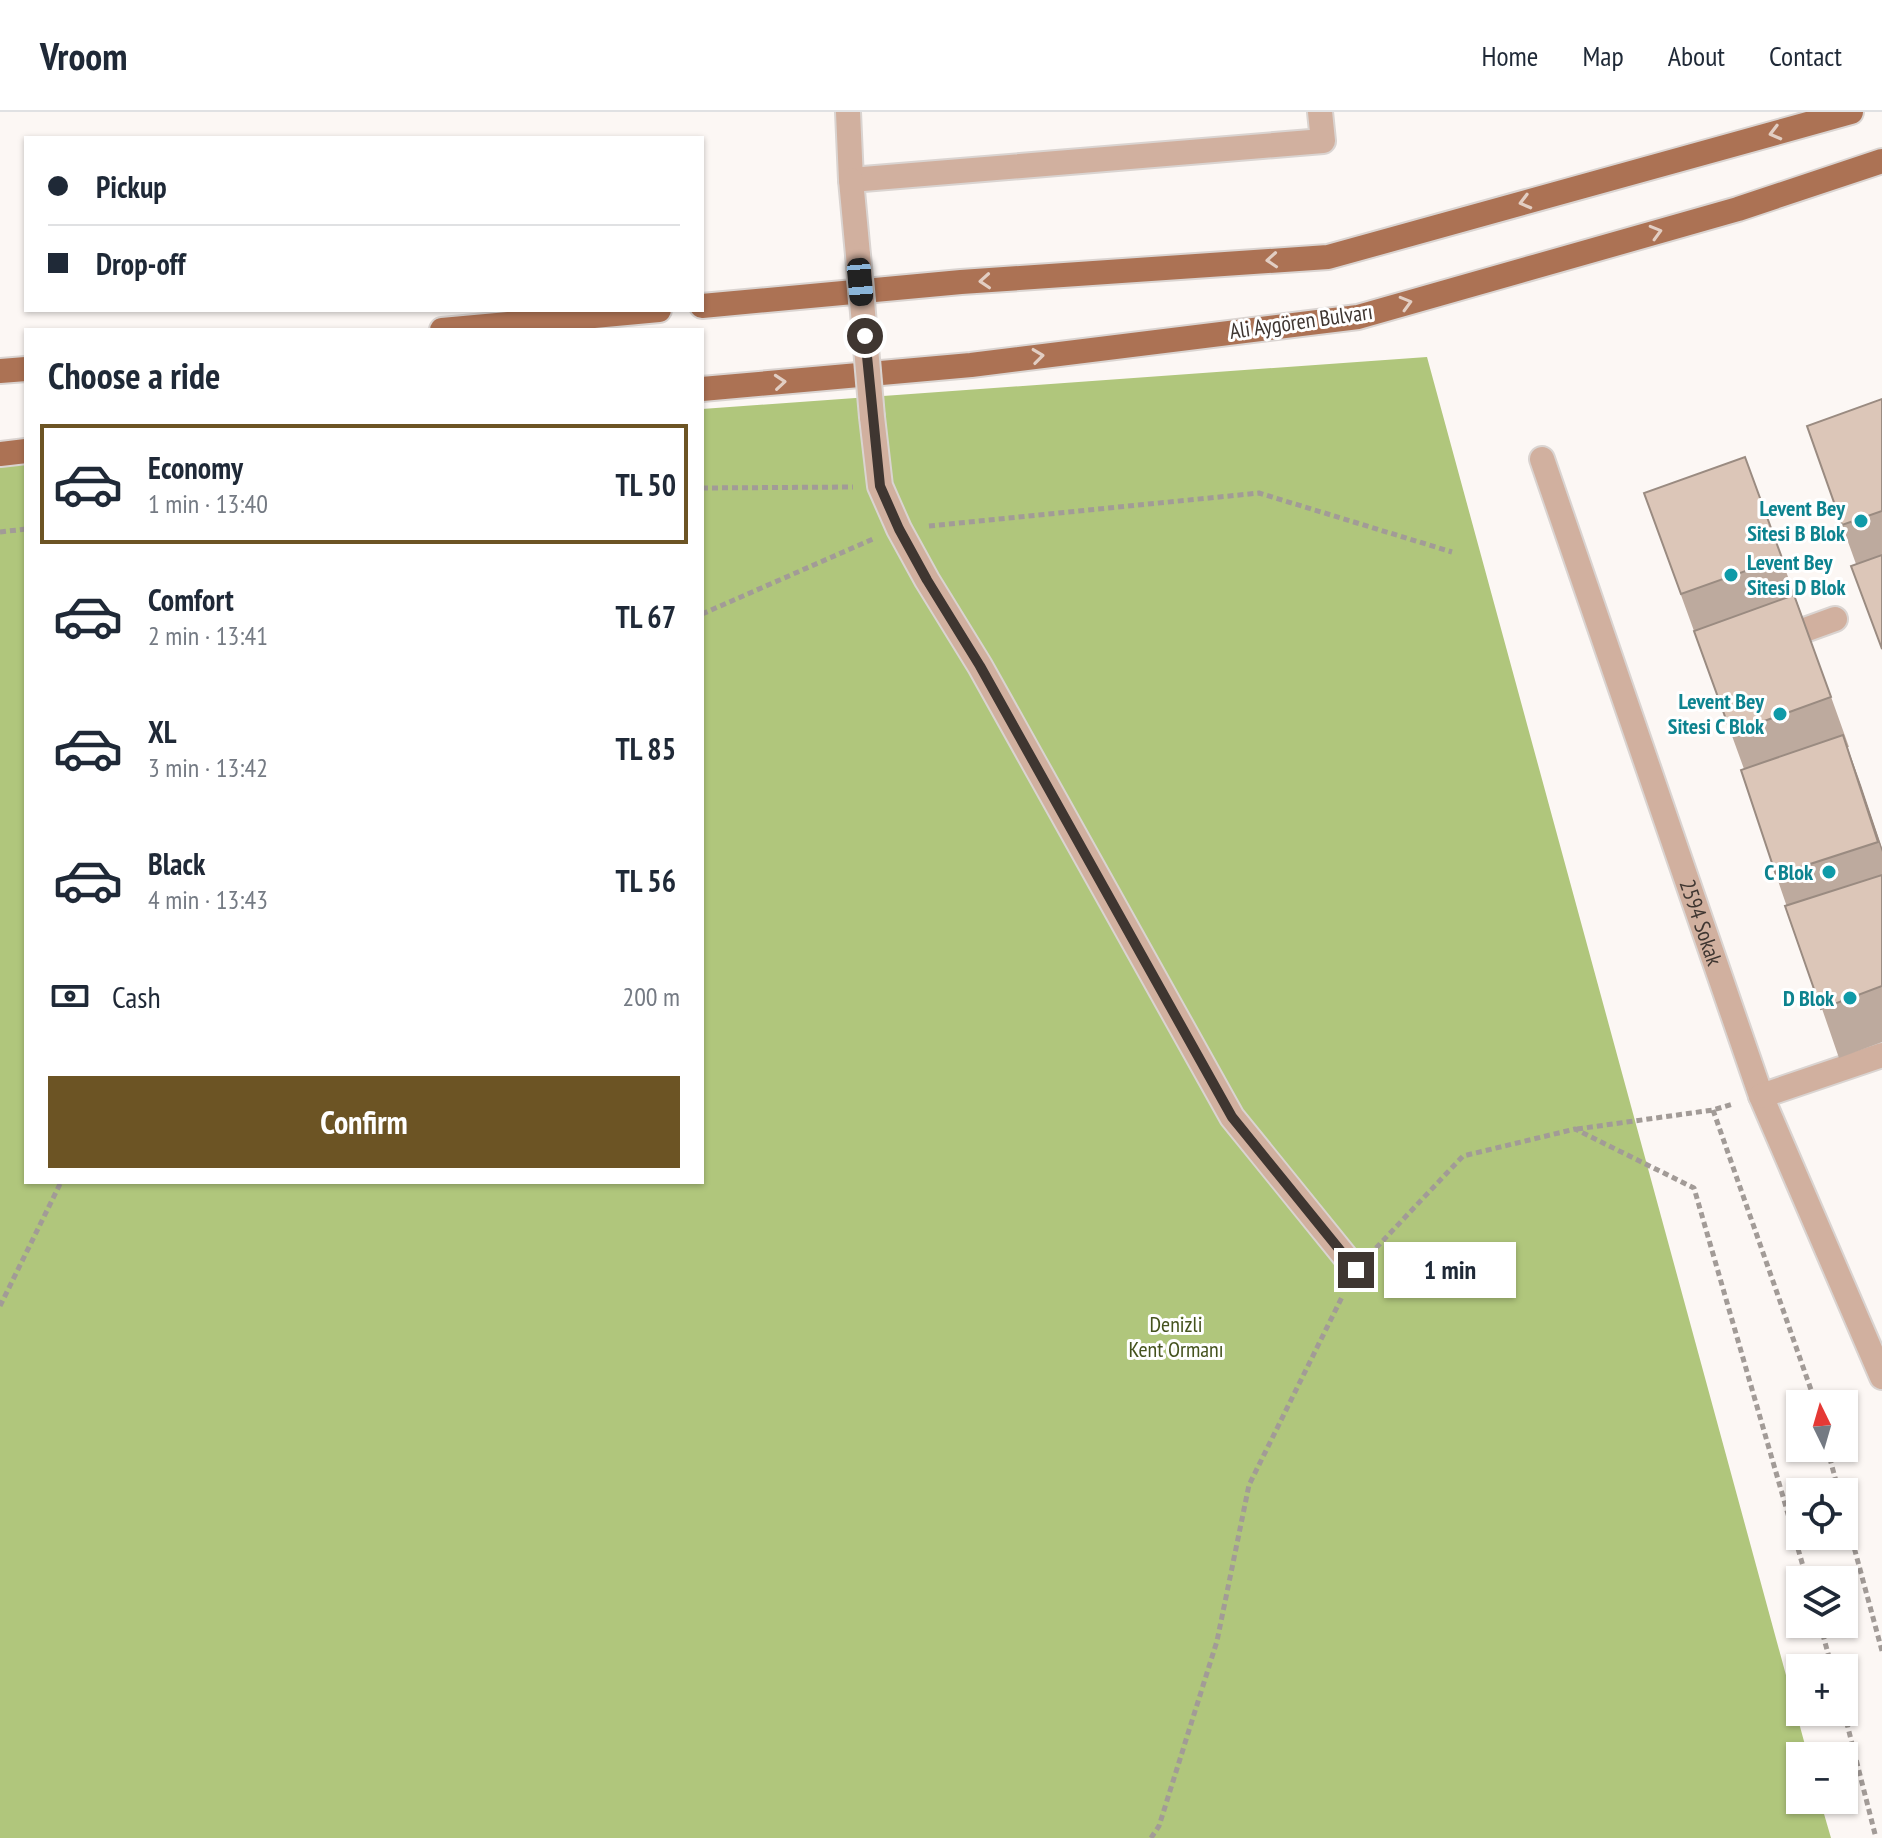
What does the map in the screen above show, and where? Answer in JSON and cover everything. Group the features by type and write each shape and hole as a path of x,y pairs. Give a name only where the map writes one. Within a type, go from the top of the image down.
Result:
{"main road":[{"path":"704,306 961,282 1328,257 1851,112"},
{"name":"Ali Aygören Bulvarı","path":"704,389 971,365 1358,317 1738,209 1882,161"},
{"path":"464,328 637,312"},
{"path":"0,371 24,369"},
{"path":"0,454 24,451"}],"street":[{"path":"848,112 851,180 880,486 927,580 988,680 1232,1117 1356,1270"},
{"path":"851,180 1323,141 1320,112"},
{"name":"2594 Sokak","path":"1542,459 1761,1096 1882,1377"},
{"path":"1762,645 1835,619"},
{"path":"1761,1096 1882,1055"}],"path":[{"path":"704,488 880,486"},
{"path":"704,613 899,529 1259,493 1452,552"},
{"path":"0,532 24,529"},
{"path":"1151,1838 1159,1826 1217,1641 1249,1485 1356,1270 1463,1156 1575,1129 1713,1110 1761,1096"},
{"path":"1713,1110 1811,1390"},
{"path":"1575,1129 1694,1188 1803,1566"},
{"path":"0,1306 60,1184"},
{"path":"1855,1550 1882,1651"},
{"path":"1848,1726 1876,1838"}],"green space":[{"name":"Denizli Kent Ormanı","path":"1427,357 1786,1675 1786,1726 1800,1726 1804,1742 1786,1742 1786,1814 1824,1814 1831,1838 0,1838 0,458 24,456 24,1184 704,1184 704,409"}],"building":[{"path":"1882,399 1882,511 1842,525 1807,426"},
{"path":"1745,457 1782,558 1681,594 1644,493"},
{"path":"1882,555 1882,649 1851,566"},
{"path":"1794,595 1831,697 1731,733 1694,631"},
{"path":"1843,735 1878,842 1776,875 1741,770"},
{"path":"1882,875 1882,986 1821,1009 1785,906"}],"place":[{"name":"Levent Bey Sitesi B Blok","path":"1861,521"},
{"name":"Levent Bey Sitesi D Blok","path":"1731,575"},
{"name":"Levent Bey Sitesi C Blok","path":"1780,714"},
{"name":"C Blok","path":"1829,872"},
{"name":"D Blok","path":"1850,998"}],"route":[{"path":"865,336 880,486 899,529 980,666 1232,1117 1356,1270"}]}
